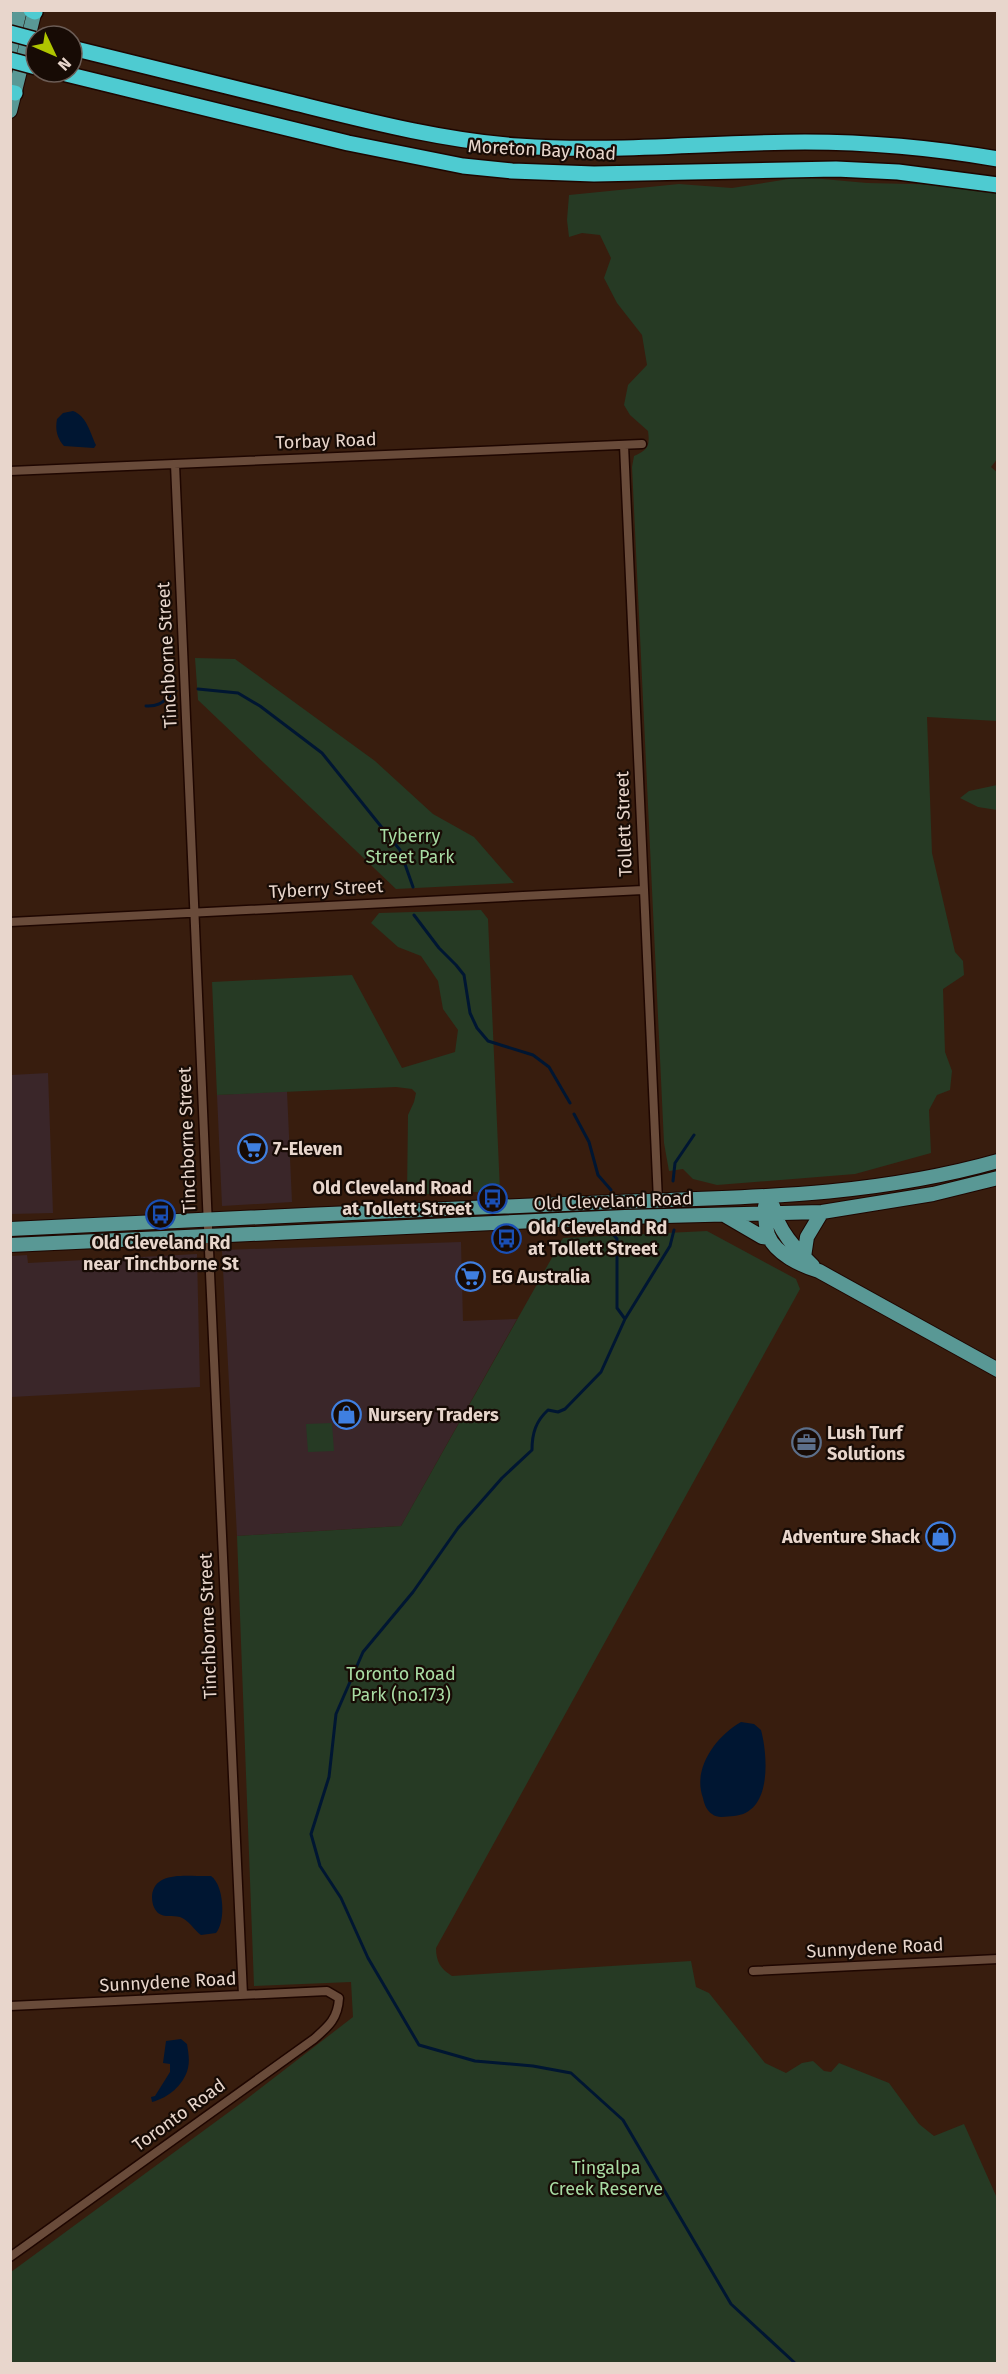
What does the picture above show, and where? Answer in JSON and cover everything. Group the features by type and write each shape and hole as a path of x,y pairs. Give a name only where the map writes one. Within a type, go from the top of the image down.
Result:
{"highway":[{"name":"Moreton Bay Road","path":"84,51 395,128 516,146 589,149 784,142 871,144 928,148 998,159"},
{"name":"Moreton Bay Road","path":"84,78 348,143 464,166 548,174 836,169 898,172 998,185"}],"main road":[{"path":"10,51 30,11"},
{"path":"10,111 30,11"},
{"name":"Old Cleveland Road","path":"10,1229 767,1197 886,1186 998,1161"},
{"name":"Old Cleveland Road","path":"10,1245 625,1217 822,1212 933,1194 998,1178"},
{"path":"767,1197 770,1214 769,1238"},
{"path":"804,1257 807,1237 822,1212"},
{"path":"770,1214 790,1243 819,1271"},
{"path":"726,1216 762,1237 769,1238 779,1249 802,1266 819,1271 998,1370"}],"street":[{"name":"Torbay Road","path":"10,471 642,444"},
{"name":"Tollett Street","path":"624,445 658,1201"},
{"name":"Tinchborne Street","path":"175,464 206,1220 222,1528 227,1707 243,1995"},
{"name":"Tyberry Street","path":"10,922 643,890"},
{"name":"Sunnydene Road","path":"753,1971 998,1959"},
{"name":"Sunnydene Road","path":"10,2006 327,1991"},
{"name":"Toronto Road","path":"10,2257 314,2039 338,2012 339,1998 327,1991"}],"shaded area":[{"path":"48,1073 53,1213 11,1214 11,1075"},
{"path":"287,1091 292,1202 222,1206 217,1095"},
{"name":"Nursery Traders","path":"461,1242 463,1321 517,1319 401,1526 237,1536 222,1250"},
{"path":"197,1254 200,1387 11,1397 11,1256 27,1255 28,1263"}],"green space":[{"path":"801,177 867,183 955,185 997,193 998,458 991,467 998,473 997,721 927,717 932,853 955,952 963,961 964,975 943,989 945,1052 952,1071 950,1090 937,1095 929,1110 931,1153 855,1174 717,1185 693,1179 683,1169 669,1171 664,1143 632,467 634,456 647,447 649,436 648,431 630,415 624,405 628,385 647,365 642,335 617,303 604,278 611,258 600,235 582,233 569,237 567,220 569,195 679,184 732,188"},
{"name":"Tyberry Street Park","path":"195,658 235,659 375,761 433,814 474,837 514,883 396,889 198,700"},
{"path":"997,785 997,810 978,807 960,798 969,791"},
{"path":"481,910 488,919 500,1191 407,1195 408,1115 416,1093 412,1089 396,1087 217,1095 212,982 352,975 402,1068 455,1052 458,1030 443,1009 438,981 421,956 398,947 371,923 379,913"},
{"path":"707,1231 796,1279 800,1289 436,1948 438,1961 442,1968 452,1976 691,1961 696,1987 709,1993 765,2063 786,2073 802,2063 813,2061 824,2071 831,2072 839,2063 889,2083 919,2124 934,2136 964,2124 997,2198 997,2363 11,2363 11,2272 244,2101 353,2017 351,1982 254,1986 237,1536 401,1526 563,1238"},
{"path":"332,1423 334,1451 308,1452 306,1424"}],"water":[{"path":"73,411 78,413 88,425 96,445 94,448 64,446 60,440 56,430 57,419 63,413"},
{"path":"741,1722 754,1724 761,1730 766,1768 761,1794 755,1805 746,1813 734,1816 714,1816 705,1805 700,1787 704,1765 715,1745"},
{"path":"175,1876 211,1876 219,1887 222,1903 221,1920 216,1933 201,1935 183,1918 163,1915 155,1909 152,1896 154,1887 159,1882"},
{"path":"181,2039 187,2044 189,2065 186,2074 174,2090 152,2102 151,2097 155,2096 170,2072 170,2064 163,2063 166,2041"}],"waterway":[{"path":"198,689 238,693 260,706 322,753 400,850 413,887"},
{"path":"146,706 159,704 176,691"},
{"path":"414,915 439,948 464,975 470,1013 477,1028 488,1041 533,1055 549,1067 570,1103"},
{"path":"574,1114 589,1142 598,1175 611,1190"},
{"path":"673,1181 675,1163 694,1135"},
{"path":"674,1230 670,1246 625,1319 601,1372 565,1409 558,1412 548,1410 540,1418 535,1428 532,1450 502,1478 458,1528 413,1592 363,1652 336,1714 329,1777 311,1834 320,1866 341,1898 368,1958 419,2045 475,2061 533,2066 571,2073 623,2120 731,2304 796,2364"},
{"path":"612,1233 617,1239 617,1308 625,1319"}],"place":[{"name":"7-Eleven","path":"252,1149"},
{"name":"Old Cleveland Road at Tollett Street","path":"493,1198"},
{"name":"Old Cleveland Rd near Tinchborne St","path":"161,1214"},
{"name":"Old Cleveland Rd at Tollett Street","path":"507,1238"},
{"name":"EG Australia","path":"471,1277"},
{"name":"Nursery Traders","path":"347,1415"},
{"name":"Lush Turf Solutions","path":"806,1443"},
{"name":"Adventure Shack","path":"941,1537"}],"park label":[{"name":"Toronto Road Park (no.173)","path":"401,1684"},
{"name":"Tingalpa Creek Reserve","path":"606,2178"}]}
